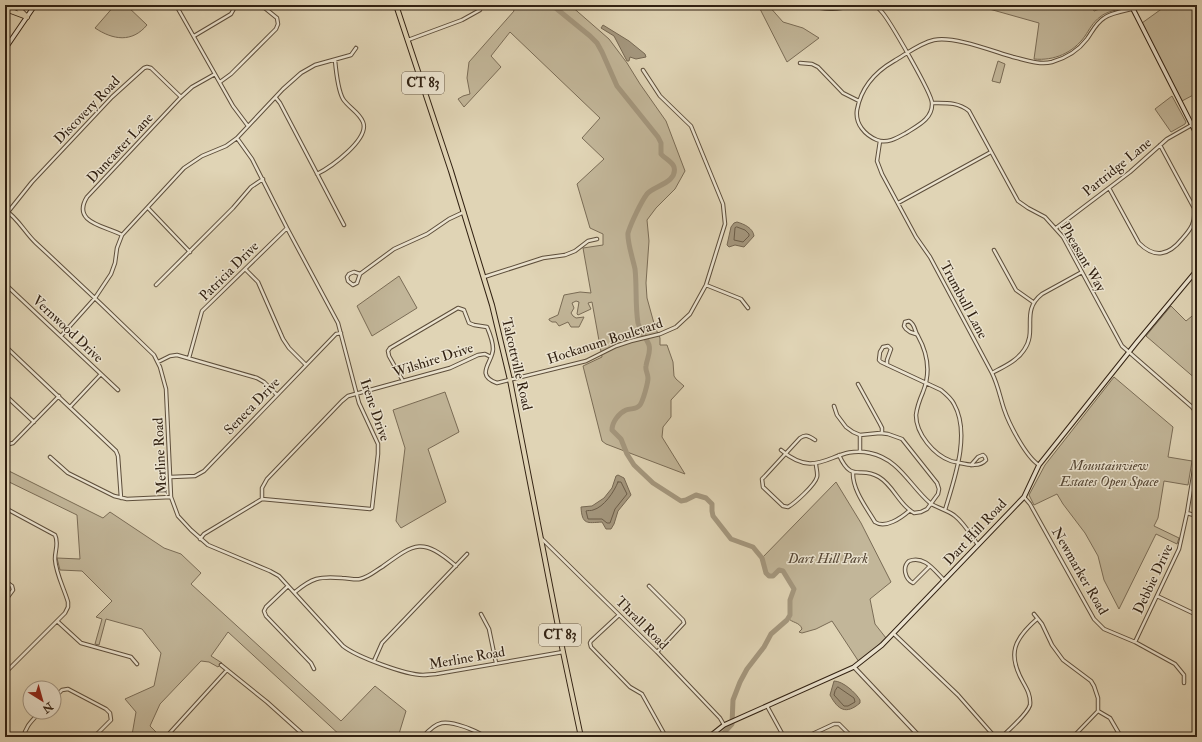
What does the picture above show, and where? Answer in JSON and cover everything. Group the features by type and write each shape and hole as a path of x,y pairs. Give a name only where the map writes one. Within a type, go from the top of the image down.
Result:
{"highway":[{"path":"15,5 27,17"},
{"path":"5,11 11,11 27,17"}],"main road":[{"path":"5,49 35,5"},
{"name":"Talcottville Road","path":"396,5 484,277 510,380 581,737"},
{"path":"1131,5 1197,135"},
{"name":"Dart Hill Road","path":"709,737 729,722 854,667 875,652 894,634 1024,496 1039,465 1128,352 1197,270"}],"street":[{"path":"155,5 160,7 165,5"},
{"path":"170,5 178,6 233,106 248,126"},
{"path":"194,36 231,14 236,5"},
{"path":"220,82 231,74 276,29 278,24 277,18 261,5"},
{"path":"408,40 462,20 480,10 482,5"},
{"path":"810,5 831,10 855,5"},
{"path":"871,5 881,11 907,53 927,87 932,103 931,112 927,119 923,122 889,141 880,141 863,131 858,121 857,112 859,101 870,80 878,71 907,53 923,44 933,40 953,40 1030,62 1051,62 1070,55 1079,48 1102,19 1108,15 1132,9"},
{"path":"61,336 95,298 111,274 115,263 117,248 122,235 184,168 191,162 226,146 237,138 301,73 315,65 350,55 356,48"},
{"path":"317,174 326,170 338,160 361,138 364,132 364,124 360,116 344,100 341,94 335,60"},
{"path":"800,63 812,64 818,67 843,93 859,101"},
{"name":"Discovery Road","path":"8,212 23,192 94,116 144,68 151,68 181,97"},
{"name":"Hockanum Boulevard","path":"510,380 586,360 616,346 676,328 690,314 706,284 725,224 723,204 690,126 660,96 643,70"},
{"name":"Duncaster Lane","path":"122,235 92,223 83,212 83,203 181,97 192,87 215,74"},
{"path":"276,98 344,225"},
{"name":"Pheasant Way","path":"932,103 953,104 964,107 969,111 1018,201 1046,217 1063,237 1117,339 1128,352"},
{"name":"Partridge Lane","path":"1056,228 1109,188 1174,134 1197,122"},
{"name":"Irene Drive","path":"237,138 252,159 263,179 287,228 335,318 341,333 359,403 378,444 372,508 370,509 262,499"},
{"name":"Trumbull Lane","path":"880,141 877,161 878,167 916,238 930,257 992,373 1009,420 1027,454 1039,465"},
{"path":"1109,188 1139,243 1144,248 1151,252 1159,253 1167,252 1175,248 1193,225 1195,216 1194,208 1160,145"},
{"path":"898,203 991,152"},
{"path":"156,285 233,208 251,187 263,179"},
{"path":"148,208 190,252"},
{"name":"Merline Road","path":"5,210 34,242 154,355 164,378 166,389 171,497 178,516 200,539 208,545 279,576 343,646 355,654 411,673 423,675 563,652"},
{"path":"360,274 354,272 349,274 347,278 348,281 353,285 357,283 360,274 394,249 427,234 449,219 464,212"},
{"name":"Patricia Drive","path":"189,358 202,311 287,228"},
{"path":"484,277 543,258 565,255 575,251 588,241 597,239"},
{"path":"994,250 1016,290 1033,302"},
{"path":"245,269 258,282 283,340 306,365"},
{"path":"992,373 1015,360 1025,349 1030,338 1031,310 1033,302 1042,294 1082,272"},
{"name":"Vernwood Drive","path":"5,284 118,390"},
{"path":"706,284 741,299 748,308"},
{"path":"403,381 389,356 388,351 390,348 458,308 464,310 469,323 474,326 487,327 492,341 493,350 491,357"},
{"path":"916,334 906,329 904,326 905,322 909,321 912,323 916,334 923,345 928,365 927,383 918,404 916,414 919,426 931,447 942,456 952,461 971,465 980,464 986,460 985,457 983,455 978,457 971,465"},
{"name":"Seneca Drive","path":"170,477 195,476 201,473 336,334 341,333"},
{"path":"5,346 116,451 118,456 120,498"},
{"path":"887,365 887,360 891,349 888,346 884,347 878,357 878,360 887,365 941,390 949,398 958,413 962,444 957,471 945,510"},
{"path":"1128,352 1192,407 1197,414"},
{"name":"Wilshire Drive","path":"262,499 262,488 267,479 348,396 450,368 478,355 485,354 491,357 485,370 491,381 497,383 510,380"},
{"path":"158,362 174,355 189,358 257,378 264,382 277,395"},
{"path":"70,407 101,374"},
{"path":"858,384 880,424 882,433"},
{"path":"5,396 34,422"},
{"path":"5,445 13,443 59,396"},
{"path":"834,406 837,414 846,427 860,436 882,433 895,435 902,439 937,483 939,489 938,494 927,509 914,513 909,511 891,487 878,476 869,473 853,472 846,468 839,455"},
{"path":"815,440 810,436 800,438 765,476 762,483 763,487 782,506 788,507 793,504 814,482 817,476 816,464"},
{"path":"860,436 860,451"},
{"path":"781,450 794,460 816,464 851,452 860,451 876,454 890,461 896,466 931,503 960,520 978,545"},
{"name":"Debbie Drive","path":"1135,642 1179,549 1187,514 1197,452"},
{"path":"50,458 68,472 120,498 171,497"},
{"path":"853,472 852,480 878,525 884,525 909,511"},
{"name":"Newmarker Road","path":"1024,496 1030,504 1094,619 1104,629 1135,642 1175,664 1180,668 1184,675 1184,683"},
{"path":"200,539 204,534 262,499"},
{"path":"5,508 55,535 57,540 55,560 56,567 68,602 68,607 65,613 5,673"},
{"path":"1187,514 1197,516"},
{"name":"Thrall Road","path":"542,539 657,652 720,718 724,725"},
{"path":"295,592 306,583 318,577 327,576 360,579 367,576 404,551 413,547 429,547 456,566"},
{"path":"374,661 382,643 468,554"},
{"path":"930,566 913,583 909,580 904,569 904,566 909,561 914,559 924,561 930,566 945,580"},
{"path":"5,581 12,586 13,590 5,602"},
{"path":"288,586 266,607 264,611 266,616 311,663 314,669"},
{"path":"649,586 683,620 684,623 683,626 657,652"},
{"path":"1157,596 1197,615"},
{"path":"481,614 489,629 496,662"},
{"path":"1034,614 1042,624 1052,645 1063,660 1091,682 1098,698 1098,711 1073,737"},
{"path":"619,615 591,641 591,647 630,687 642,694 666,737"},
{"path":"1002,737 1022,716 1030,705 1028,692 1015,667 1013,659 1020,637 1037,619"},
{"path":"57,621 81,643 131,657 137,664"},
{"path":"894,634 958,696 995,737"},
{"path":"221,665 267,702 306,737"},
{"path":"854,667 920,737"},
{"path":"166,737 227,670"},
{"path":"62,690 68,689 106,709 110,713 111,720 94,737"},
{"path":"767,705 784,737"},
{"path":"1098,711 1110,718 1121,737"},
{"path":"24,737 28,726 33,720"},
{"path":"424,737 432,727 443,722 449,722 479,733 485,737"},
{"path":"806,737 834,724 839,724 852,737"}],"green space":[{"path":"115,5 126,5 147,25 135,35 122,38 109,35 95,28"},
{"path":"512,5 570,5 609,39 666,121 685,171 675,189 656,208 647,220 649,241 646,283 647,298 655,327 660,338 660,345 667,345 673,362 674,376 684,386 671,400 671,417 663,427 662,437 685,474 606,444 602,441 583,366 602,357 592,302 588,303 591,309 578,315 579,302 576,301 572,303 574,308 571,313 573,316 576,318 584,317 579,327 571,327 568,322 559,326 556,322 549,320 558,315 564,295 580,292 591,293 583,248 603,245 603,234 590,228 577,184 604,159 582,138 600,118 510,32 491,56 501,67 464,107 458,99 470,94 467,78 469,62 514,11"},
{"path":"758,5 768,5 783,22 803,28 819,38 787,62"},
{"path":"975,5 1091,5 1094,11 1111,5 1127,6 1126,8 1109,12 1100,17 1075,47 1062,55 1049,59 1034,59 1039,23"},
{"path":"1167,5 1197,5 1197,93 1182,101 1142,23"},
{"path":"998,61 1005,64 1000,83 992,81"},
{"path":"1172,96 1186,122 1171,132 1155,109"},
{"path":"399,276 417,308 372,336 357,306"},
{"path":"1171,306 1186,321 1197,312 1197,380 1146,336"},
{"name":"Mountainview Estates Open Space","path":"1114,377 1173,427 1168,457 1192,461 1188,485 1164,481 1158,518 1154,526 1179,538 1177,544 1156,534 1119,609 1104,580 1098,556 1085,533 1057,494 1034,505 1029,495 1045,465"},
{"path":"445,392 459,432 428,449 446,502 401,528 396,521 405,448 393,410"},
{"path":"5,469 103,518 110,512 164,548 181,554 201,573 191,584 341,721 375,686 406,711 398,737 342,737 228,632 211,656 222,663 218,667 209,662 201,661 160,704 150,726 161,737 130,737 132,735 136,712 125,699 154,686 161,653 142,629 106,619 99,645 95,644 102,619 96,617 112,601 82,571 60,570 57,558 80,559 77,515 5,480"},
{"name":"Dart Hill Park","path":"836,482 861,523 891,582 870,599 875,624 886,638 859,662 832,621 816,629 802,633 799,632 802,629 801,627 788,618 790,611 790,598 794,590 793,586 782,570 778,571 772,577 768,576 762,558"}],"water":[{"path":"603,25 629,41 645,54 646,57 636,59 630,57 629,61 627,61 614,36 601,28"},
{"path":"737,222 750,229 754,236 744,247 735,245 729,247 727,245 731,227"},
{"path":"618,475 624,478 631,495 618,511 611,529 606,529 602,522 586,522 583,517 581,507 592,506 604,498 612,488 616,476"},
{"path":"834,681 849,688 858,697 860,703 851,709 846,710 839,707 830,695"}],"waterway":[{"path":"552,5 597,43 617,86 658,137 661,143 661,154 672,163 674,167 672,177 664,184 647,194 636,213 628,233 629,246 635,269 638,323 649,345 649,353 646,363 648,378 643,400 640,405 637,408 626,410 621,413 616,418 612,430 621,439 627,454 634,465 653,483 681,501 696,495 706,498 712,504 713,516 731,539 753,547 762,558 766,573 769,576 773,576 779,570 783,571 794,589 790,600 790,615 787,620 771,634 764,647 747,669 733,700 732,724 720,737"}]}
